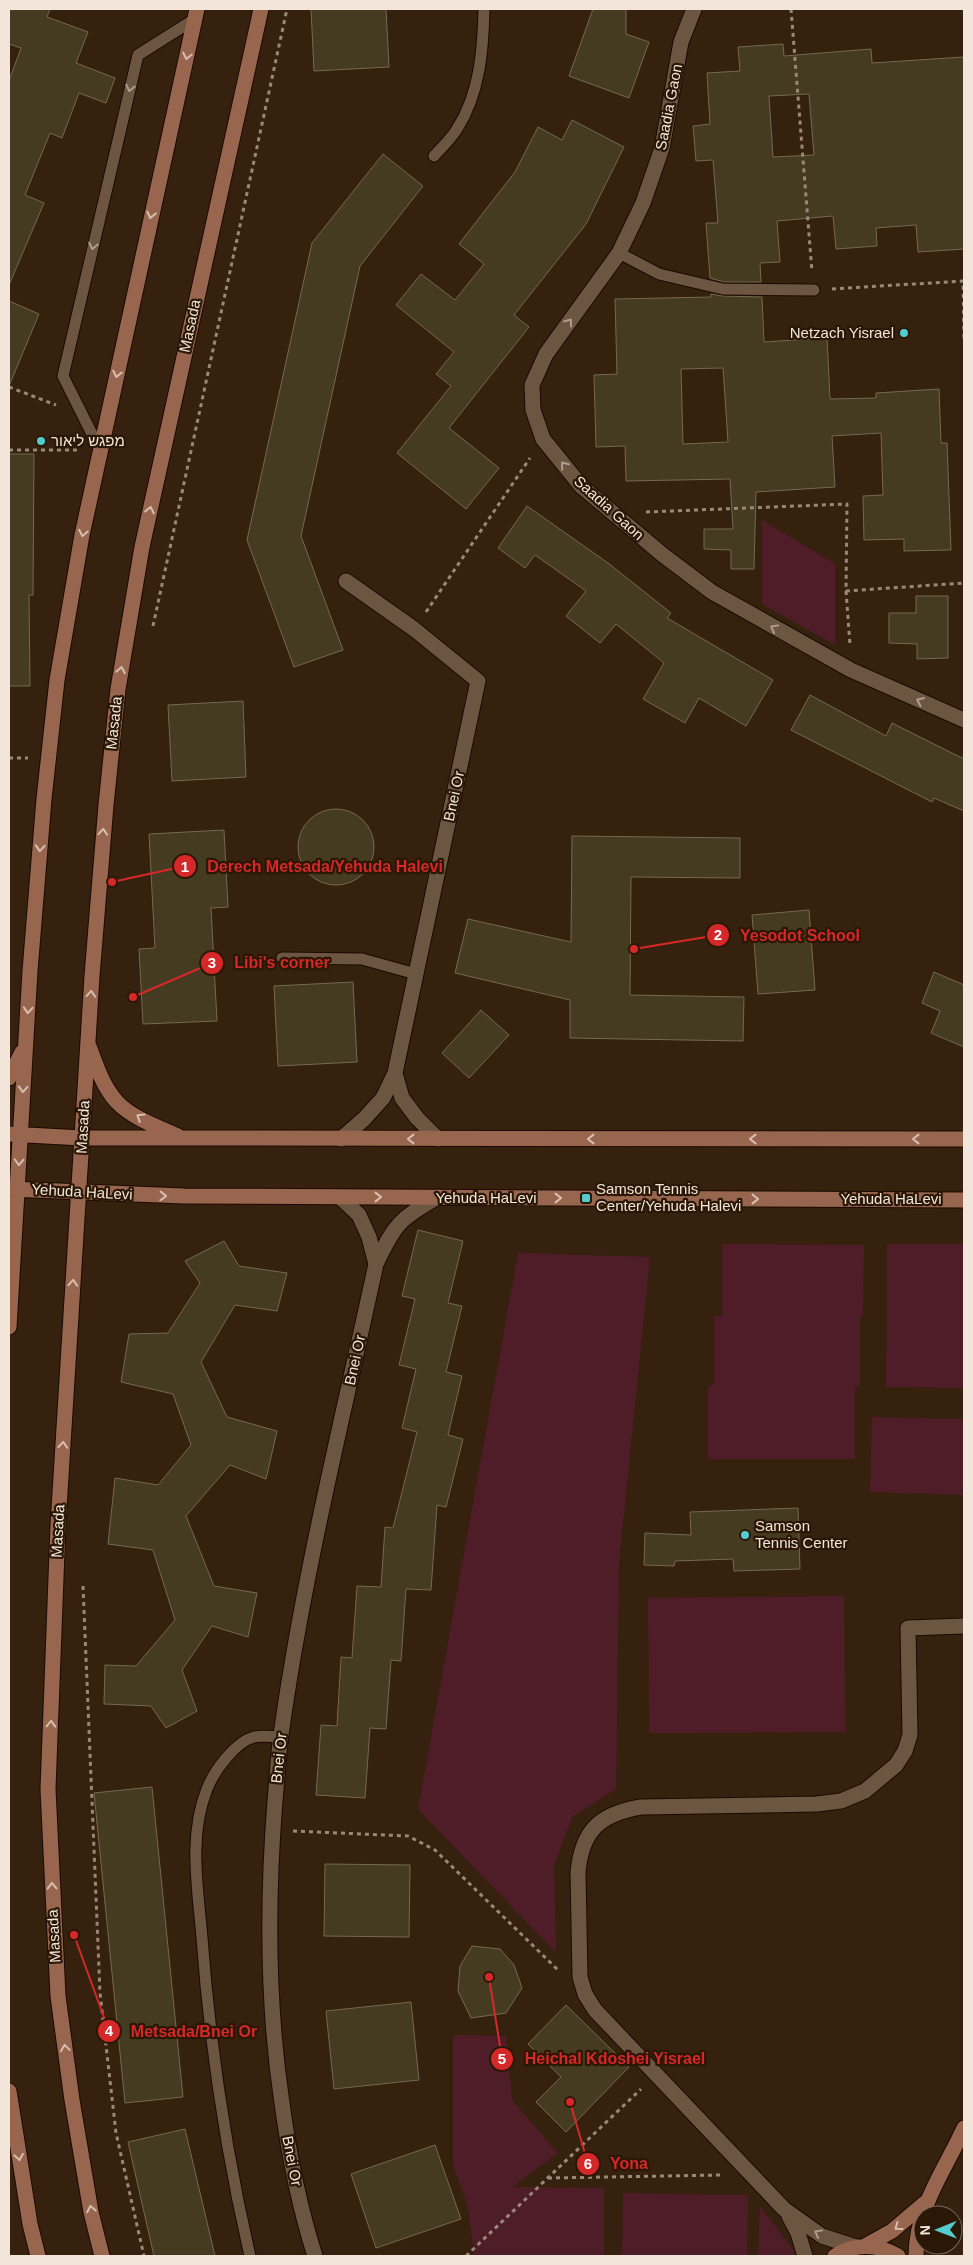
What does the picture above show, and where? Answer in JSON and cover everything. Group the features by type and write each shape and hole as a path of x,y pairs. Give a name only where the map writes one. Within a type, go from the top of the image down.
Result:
{"main road":[{"name":"Masada","path":"102,2256 89,2202 58,1996 48,1789 58,1525 88,1042 106,805 118,689 142,547 261,9"},
{"path":"9,1327 14,1135 26,1044 44,799 57,680 82,535 196,14"},
{"path":"88,1042 102,1079 117,1102 144,1120 184,1138"},
{"path":"9,1078 26,1044"},
{"path":"14,1135 82,1138 964,1139"},
{"name":"Yehuda HaLevi","path":"13,1189 79,1193 340,1197 964,1200"},
{"path":"9,2091 30,2224 38,2256"},
{"path":"916,2256 919,2225 926,2202 964,2128"},
{"path":"834,2256 861,2246 892,2231 926,2202"},
{"path":"861,2246 883,2249 898,2256"}],"street":[{"name":"Saadia Gaon","path":"694,9 681,42 662,148 643,203 619,253 546,354 532,385 533,410 544,439 581,486 663,556 712,592 851,670 964,720"},
{"name":"Bnei Or","path":"341,1139 383,1098 396,1073 478,681 414,629 346,582"},
{"name":"Bnei Or","path":"396,1073 402,1098 416,1118 438,1139"},
{"name":"Bnei Or","path":"340,1197 359,1215 369,1237 376,1264"},
{"name":"Bnei Or","path":"315,2256 303,2220 288,2144 276,2063 270,1988 269,1915 280,1737 306,1580 376,1264 392,1231 408,1214 438,1197"},
{"path":"861,2246 822,2236 784,2209 599,2014 583,1988 580,1970 578,1872 581,1852 588,1835 604,1819 634,1808 817,1804 841,1801 859,1794 896,1765 910,1738 908,1628 964,1626"},
{"path":"784,2209 798,2233 805,2256"}],"lane":[{"path":"434,156 457,129 474,93 483,54 484,9"},
{"path":"100,450 63,376 138,55 196,14"},
{"path":"619,253 659,274 723,289 814,290"},
{"path":"282,958 362,959 416,974"},
{"path":"250,2256 237,2199 216,2078 196,1867 197,1825 207,1788 231,1750 253,1737 280,1737"}],"path":[{"path":"151,632 287,9"},
{"path":"791,9 814,290 963,281 964,341"},
{"path":"9,387 82,415"},
{"path":"414,629 544,439"},
{"path":"9,450 100,450"},
{"path":"614,513 846,504 846,591 851,670"},
{"path":"846,591 964,583"},
{"path":"83,1586 100,1994 116,2132 144,2256"},
{"path":"273,1830 408,1836 435,1850 560,1972"},
{"path":"466,2256 656,2074"},
{"path":"548,2178 752,2175"}],"shaded area":[{"path":"762,520 835,564 835,645 762,604"},
{"path":"722,1244 864,1245 863,1317 860,1317 860,1386 855,1386 855,1459 708,1459 708,1386 714,1385 714,1316 722,1316"},
{"path":"887,1244 964,1244 964,1388 886,1387"},
{"path":"518,1253 650,1257 619,1563 616,1789 573,1816 554,1866 556,1953 418,1809"},
{"path":"872,1417 964,1419 964,1495 870,1492"},
{"path":"844,1596 845,1732 649,1733 648,1598"},
{"path":"453,2035 506,2036 512,2100 558,2153 512,2187 604,2188 604,2256 474,2256 468,2207 453,2165"},
{"path":"623,2193 748,2195 747,2256 622,2256"},
{"path":"760,2206 794,2251 795,2256 758,2256"}],"building":[{"path":"9,9 50,9 47,17 88,32 76,63 115,78 106,103 79,93 62,138 50,133 25,195 44,203 9,285 9,81 21,48 9,44"},
{"path":"311,9 386,9 389,67 314,71"},
{"path":"593,9 626,9 626,34 649,42 629,98 569,76"},
{"path":"783,44 784,56 871,49 872,63 964,57 964,249 918,252 916,225 876,228 877,246 836,249 833,216 777,221 780,262 760,263 761,282 724,282 710,278 706,223 718,223 713,160 696,161 693,126 710,124 707,73 740,71 738,47","holes":["809,94 814,155 773,157 769,96"]},
{"path":"572,120 624,147 586,224 514,315 529,327 449,428 499,468 466,509 397,453 451,386 436,374 454,352 396,305 421,274 455,300 484,264 459,244 515,172 538,127 562,140"},
{"path":"383,154 423,186 360,266 301,536 343,650 294,667 247,540 312,243"},
{"path":"711,294 762,297 764,342 827,338 830,399 876,398 876,393 939,389 941,443 947,443 951,550 904,551 904,539 864,540 863,496 883,495 881,433 832,436 835,487 756,492 754,569 731,569 731,550 704,549 704,529 733,529 730,479 626,481 625,446 596,447 594,375 617,374 615,299 711,297","holes":["723,368 728,442 683,444 681,369"]},
{"path":"9,301 39,314 9,386"},
{"path":"9,454 34,454 33,595 29,595 30,686 9,686"},
{"path":"527,506 608,563 671,613 667,618 773,680 746,726 699,698 685,723 643,699 664,663 616,624 600,643 566,616 586,591 535,555 525,568 498,548"},
{"path":"916,596 948,596 948,658 917,659 917,644 889,643 889,613 916,613"},
{"path":"810,695 886,736 892,723 964,759 964,811 934,798 932,802 791,730"},
{"path":"243,701 246,777 172,781 168,705"},
{"path":"336,809 350,812 363,820 371,833 374,847 371,861 363,874 350,882 336,885 322,882 309,874 301,861 298,847 301,833 309,820 322,812"},
{"path":"224,830 228,907 211,908 217,1021 143,1024 139,949 155,948 149,834"},
{"path":"572,836 740,838 740,878 631,877 630,995 744,997 743,1041 570,1038 570,1000 455,973 468,919 571,942"},
{"path":"809,910 815,990 758,994 752,915"},
{"path":"934,972 964,985 964,1047 931,1033 940,1011 922,1003"},
{"path":"353,982 357,1062 278,1066 274,986"},
{"path":"481,1010 509,1035 469,1078 442,1053"},
{"path":"418,1230 463,1241 448,1303 462,1306 446,1372 462,1376 448,1435 463,1439 446,1507 437,1505 431,1590 406,1589 401,1661 391,1660 386,1729 370,1728 365,1798 316,1795 321,1725 337,1726 341,1657 352,1658 357,1586 381,1587 385,1527 393,1528 417,1432 402,1428 416,1369 399,1365 415,1299 402,1296"},
{"path":"224,1241 239,1266 287,1273 277,1311 235,1305 201,1362 227,1417 277,1431 266,1479 230,1465 186,1516 214,1586 257,1593 248,1637 212,1626 182,1670 197,1711 166,1728 151,1706 104,1704 105,1665 136,1666 175,1620 153,1550 108,1544 115,1478 158,1485 191,1445 173,1394 121,1382 129,1334 168,1333 200,1283 185,1261"},
{"name":"Samson Tennis Center","path":"798,1508 800,1569 734,1571 733,1559 675,1561 674,1566 644,1565 645,1533 691,1535 690,1512"},
{"path":"152,1787 183,2097 125,2103 94,1793"},
{"path":"325,1864 410,1865 409,1937 324,1936"},
{"path":"472,1946 500,1949 514,1965 522,1988 506,2013 471,2018 458,1991 460,1966"},
{"path":"411,2002 419,2080 334,2089 326,2011"},
{"path":"566,2005 629,2067 566,2132 536,2102 561,2077 528,2044"},
{"path":"185,2129 215,2256 154,2256 128,2142"},
{"path":"435,2145 461,2219 376,2248 351,2174"}],"place":[{"name":"Netzach Yisrael","path":"904,333"},
{"name":"מפגש ליאור","path":"41,441"},
{"name":"Derech Metsada/Yehuda Halevi","path":"112,882"},
{"name":"Yesodot School","path":"634,949"},
{"name":"Libi's corner","path":"133,997"},
{"name":"Samson Tennis Center/Yehuda Halevi","path":"586,1198"},
{"name":"Samson Tennis Center","path":"745,1535"},
{"name":"Metsada/Bnei Or","path":"74,1935"},
{"name":"Heichal Kdoshei Yisrael","path":"489,1977"},
{"name":"Yona","path":"570,2102"}]}
